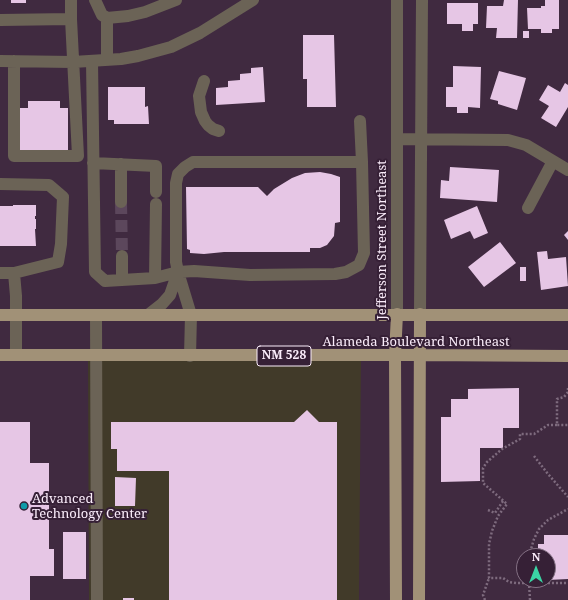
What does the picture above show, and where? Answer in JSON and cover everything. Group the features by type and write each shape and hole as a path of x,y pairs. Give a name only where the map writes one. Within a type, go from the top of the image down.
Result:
{"main road":[{"name":"Jefferson Street Northeast","path":"396,600 395,355 397,314"},
{"path":"420,314 420,600"},
{"path":"0,315 568,315"},
{"name":"Alameda Boulevard Northeast","path":"0,355 568,356"}],"street":[{"path":"14,61 14,156 78,156 71,0"},
{"path":"95,0 98,8 107,18 128,16 145,12 176,0"},
{"path":"0,61 73,62 138,56 171,47 205,30 253,0"},
{"name":"Jefferson Street Northeast","path":"397,0 397,314"},
{"path":"420,314 422,0"},
{"path":"107,18 107,60"},
{"path":"0,20 71,19"},
{"path":"92,61 95,272 105,281 155,278 178,272 194,271 250,275 335,274 354,269 359,265 364,252 360,121"},
{"path":"204,81 199,96 201,112 208,125 219,131"},
{"path":"397,138 508,140 526,145 568,170"},
{"path":"528,208 553,161"},
{"path":"190,356 191,315 176,262 176,183 178,174 193,162 362,162"},
{"path":"93,163 156,166 156,192"},
{"path":"121,164 121,202"},
{"path":"0,184 49,185 63,198 62,244 58,262 14,273 0,273"},
{"path":"155,278 156,204"},
{"path":"122,256 122,280"},
{"path":"148,315 162,304 170,295 178,272"},
{"path":"14,273 16,355"},
{"path":"96,315 97,600"}],"path":[{"path":"557,425 557,399 564,397 568,392 568,388"},
{"path":"485,600 483,595 489,578 489,544 498,516 507,504 483,483 482,468 502,449 520,439 520,434 534,434 548,425 568,425"},
{"path":"534,456 568,497"},
{"path":"488,510 495,513 503,501"},
{"path":"532,548 534,539 548,520 568,509"},
{"path":"489,578 503,578 509,582 516,583"},
{"path":"556,583 568,583"},
{"path":"530,588 530,600"}],"shaded area":[{"path":"361,357 359,600 89,600 88,359"}],"building":[{"path":"11,0 26,0 26,3 11,3"},
{"path":"504,0 518,0 517,38 496,38 497,28 486,28 487,6 503,6"},
{"path":"545,0 559,0 559,29 552,29 552,33 541,33 541,29 528,29 527,8 541,8 541,6 545,6"},
{"path":"447,3 478,3 478,24 473,24 473,31 462,31 462,24 447,24"},
{"path":"523,31 529,31 529,38 523,38"},
{"path":"303,35 334,35 336,107 307,107 307,79 303,79"},
{"path":"453,66 481,67 480,108 468,107 468,113 457,113 457,107 446,107 446,87 453,87"},
{"path":"263,67 265,102 216,105 216,88 228,87 228,81 240,80 240,74 251,73 251,68"},
{"path":"499,71 526,78 517,110 498,104 498,101 490,99"},
{"path":"565,83 568,85 568,107 556,127 541,118 549,106 539,100 548,85 560,92"},
{"path":"108,87 145,87 145,107 148,106 149,124 114,124 114,120 108,120"},
{"path":"28,101 60,101 60,108 68,108 68,150 20,150 20,108 28,108"},
{"path":"450,167 499,170 497,202 440,198 441,180 449,181"},
{"path":"320,172 340,177 340,222 335,223 334,236 327,245 320,248 310,248 310,252 224,252 204,254 190,253 190,250 187,249 186,187 258,187 267,196 274,189 292,178 305,173"},
{"path":"36,205 36,246 0,246 0,206"},
{"path":"477,206 488,233 474,239 470,231 451,239 444,220"},
{"path":"568,231 568,240 564,235"},
{"path":"500,242 516,263 484,287 468,267"},
{"path":"547,251 548,259 566,257 568,286 541,290 537,252"},
{"path":"520,267 526,267 526,281 520,281"},
{"path":"519,388 519,428 503,428 503,448 480,448 480,481 441,482 441,417 451,417 451,399 468,399 468,389"},
{"path":"307,410 319,422 337,422 337,600 169,600 169,471 117,471 117,449 111,449 111,422 294,422"},
{"name":"Advanced Technology Center","path":"0,422 30,422 30,463 49,463 49,549 54,549 54,576 30,576 30,600 0,600"},
{"path":"115,477 136,478 135,506 115,506"},
{"path":"63,532 86,532 86,579 63,579"},
{"path":"544,535 568,535 568,579 556,580 556,548 538,548 538,544 544,544"},
{"path":"123,598 134,598 134,600 123,600"}],"tunnel":[{"path":"121,202 122,256"}],"place":[{"name":"Advanced Technology Center","path":"24,506"}]}
